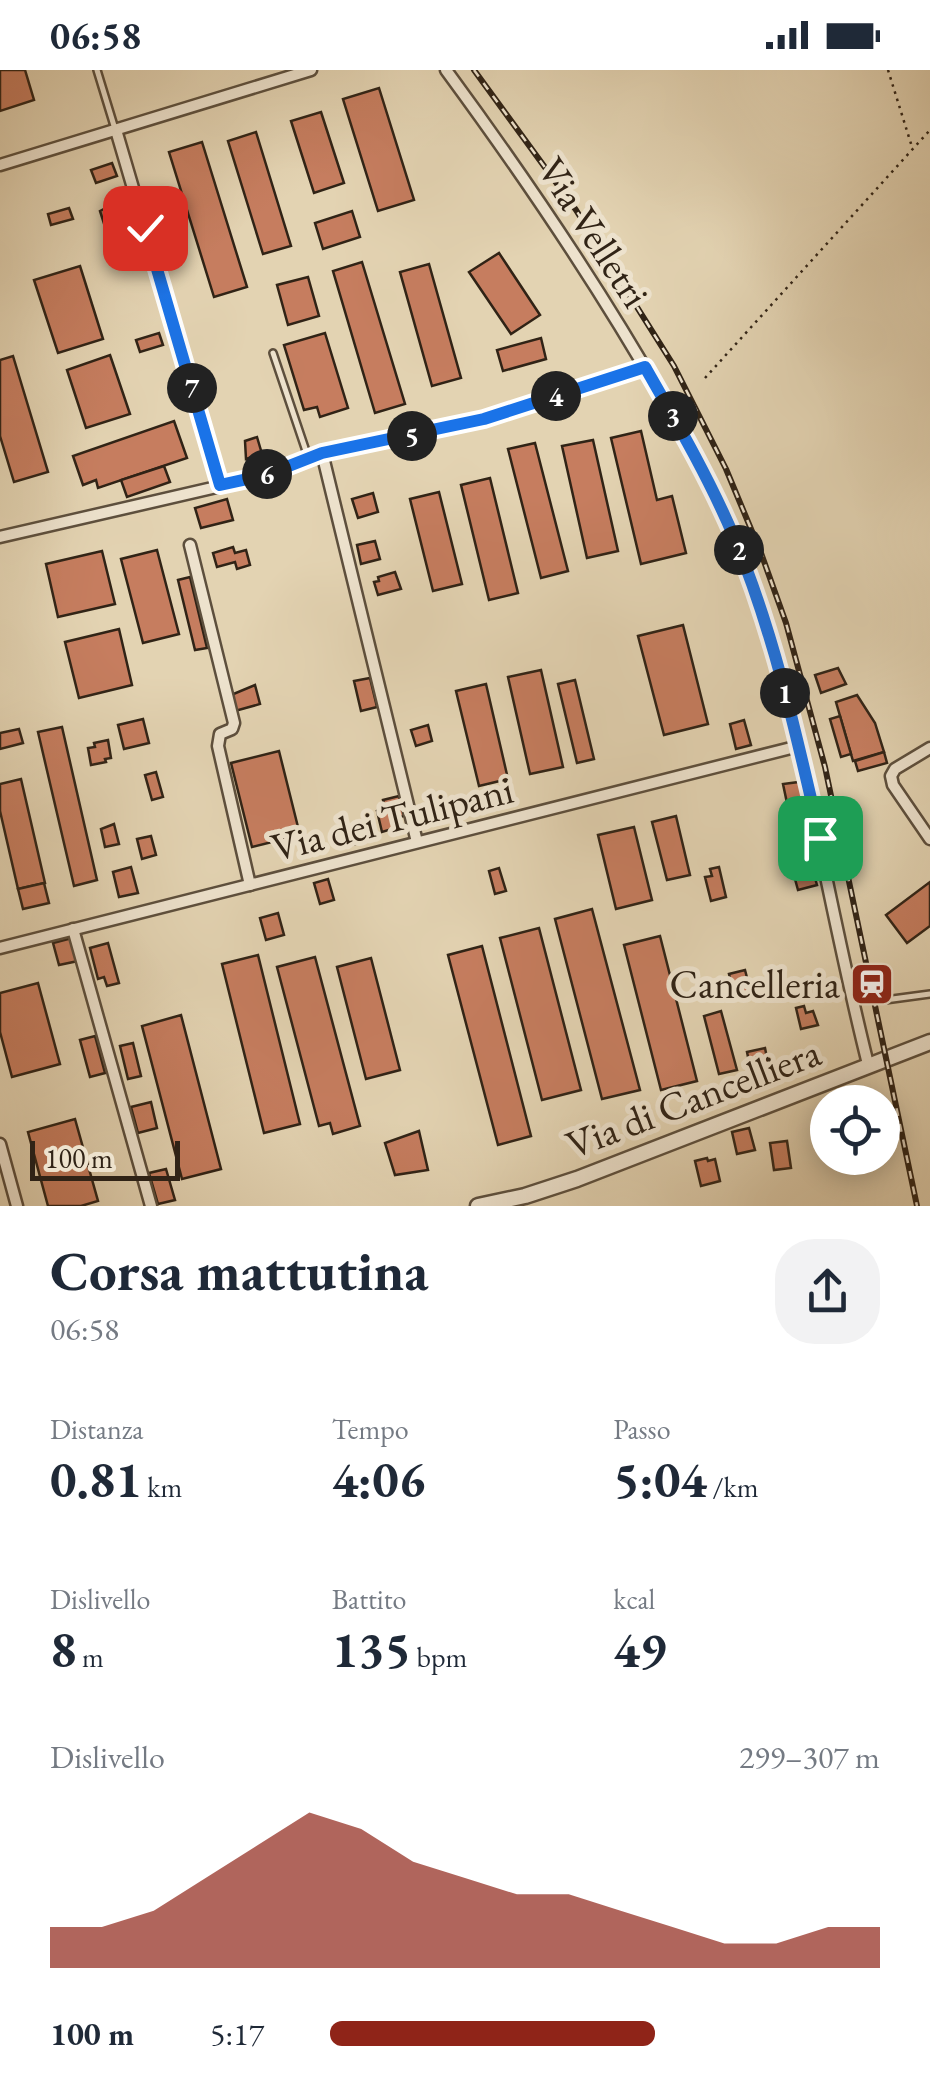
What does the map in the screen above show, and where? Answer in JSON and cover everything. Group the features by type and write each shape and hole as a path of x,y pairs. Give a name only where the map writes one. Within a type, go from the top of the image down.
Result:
{"street":[{"path":"0,166 311,70"},
{"name":"Via Velletri","path":"446,70 584,266 685,438 734,536 770,639 799,746 868,1064"},
{"path":"116,130 220,485"},
{"path":"0,536 266,475 308,457 484,419 645,367"},
{"path":"324,461 417,842"},
{"path":"190,545 234,723 232,729 220,734 218,746 250,885"},
{"name":"Via dei Tulipani","path":"0,948 250,885 309,864 417,842 799,746"},
{"path":"930,748 895,769 891,776 893,785 930,839"},
{"path":"73,928 151,1206"},
{"name":"Via di Cancelliera","path":"478,1206 561,1185 930,1042"},
{"path":"0,1144 17,1206"}],"lane":[{"path":"97,70 116,130"},
{"path":"273,353 308,457"},
{"path":"885,1000 930,994"}],"path":[{"path":"888,70 913,149"},
{"path":"705,378 930,130"}],"building":[{"path":"0,70 25,70 34,100 0,111"},
{"path":"379,88 414,200 378,211 343,99"},
{"path":"321,112 344,183 314,193 291,121"},
{"path":"256,132 291,246 263,254 228,141"},
{"path":"202,142 247,287 214,297 169,152"},
{"path":"112,163 117,176 96,183 91,170"},
{"path":"115,203 124,232 107,233 100,211"},
{"path":"69,208 73,219 51,225 48,214"},
{"path":"352,211 360,237 323,249 315,223"},
{"path":"499,253 540,315 511,334 469,272"},
{"path":"362,262 405,404 375,413 333,271"},
{"path":"429,264 461,378 432,386 400,272"},
{"path":"80,266 103,339 58,353 34,280"},
{"path":"308,277 319,316 288,325 277,285"},
{"path":"159,333 163,345 140,352 136,340"},
{"path":"325,333 348,408 320,417 317,407 304,410 284,345"},
{"path":"541,338 546,359 503,371 497,350"},
{"path":"110,355 130,414 86,428 67,370"},
{"path":"13,356 48,472 14,482 0,436 0,360"},
{"path":"174,421 187,458 98,488 96,480 83,485 73,456"},
{"path":"641,431 657,500 672,496 686,553 641,564 611,438"},
{"path":"257,437 262,454 246,459 245,441"},
{"path":"593,440 618,551 587,558 562,446"},
{"path":"535,443 568,571 541,578 508,449"},
{"path":"164,466 170,482 127,497 121,480"},
{"path":"490,478 518,593 489,600 461,485"},
{"path":"439,492 462,584 433,591 410,499"},
{"path":"373,493 378,512 358,518 352,499"},
{"path":"227,499 233,520 201,528 195,508"},
{"path":"375,541 380,559 361,564 357,545"},
{"path":"233,547 235,553 246,550 250,565 237,569 235,562 217,567 213,553"},
{"path":"157,550 179,634 143,643 121,559"},
{"path":"102,551 115,604 58,617 46,564"},
{"path":"395,572 401,589 378,595 374,582"},
{"path":"190,577 207,648 195,650 178,580"},
{"path":"683,625 708,724 664,735 638,636"},
{"path":"119,629 132,685 79,698 65,642"},
{"path":"838,668 846,684 821,693 815,675"},
{"path":"541,670 563,767 530,774 508,677"},
{"path":"370,678 377,707 361,711 354,681"},
{"path":"575,680 594,759 577,763 558,684"},
{"path":"486,684 508,779 479,786 456,691"},
{"path":"255,685 260,704 235,711 231,695"},
{"path":"857,695 875,723 884,752 853,761 836,702"},
{"path":"840,716 851,754 841,757 830,719"},
{"path":"143,719 149,743 124,749 118,725"},
{"path":"744,720 751,745 736,749 730,724"},
{"path":"428,725 432,741 416,746 411,730"},
{"path":"62,727 97,880 74,886 38,732"},
{"path":"19,729 23,743 0,749 0,733"},
{"path":"108,740 111,758 91,765 88,748"},
{"path":"279,751 300,835 252,847 231,763"},
{"path":"884,752 887,763 858,771 855,761"},
{"path":"156,772 163,797 152,800 145,775"},
{"path":"21,779 45,883 18,889 0,811 0,784"},
{"path":"799,782 803,800 787,803 783,784"},
{"path":"399,796 402,826 382,832 377,811 385,809 383,800"},
{"path":"803,810 808,829 788,834 783,816"},
{"path":"676,816 690,875 667,880 652,822"},
{"path":"366,823 370,840 352,845 348,828"},
{"path":"114,824 119,844 105,847 101,829"},
{"path":"634,827 652,900 616,909 598,835"},
{"path":"151,836 156,855 142,859 137,839"},
{"path":"811,864 817,885 798,890 792,868"},
{"path":"131,867 138,893 119,897 113,872"},
{"path":"719,867 726,897 711,901 705,877 712,876 710,869"},
{"path":"499,868 506,891 495,894 489,871"},
{"path":"328,879 334,900 320,904 314,883"},
{"path":"930,882 930,926 907,943 886,915"},
{"path":"44,883 49,903 23,909 18,889"},
{"path":"592,909 640,1090 602,1099 555,919"},
{"path":"278,913 284,935 266,940 260,918"},
{"path":"539,928 581,1090 542,1100 500,938"},
{"path":"660,936 697,1081 661,1090 624,945"},
{"path":"72,938 78,961 59,965 53,943"},
{"path":"108,943 119,983 107,986 104,977 98,979 90,948"},
{"path":"482,946 531,1136 498,1145 448,955"},
{"path":"258,955 300,1124 264,1133 222,964"},
{"path":"315,957 360,1126 333,1134 330,1123 319,1126 277,967"},
{"path":"371,958 400,1070 366,1079 337,967"},
{"path":"745,970 751,993 735,998 729,974"},
{"path":"38,983 60,1064 12,1077 0,1032 0,993"},
{"path":"804,1006 806,1013 813,1011 818,1025 801,1029 796,1008"},
{"path":"721,1011 737,1070 719,1074 704,1016"},
{"path":"181,1015 221,1169 182,1179 142,1026"},
{"path":"95,1036 105,1073 90,1077 80,1040"},
{"path":"133,1043 141,1076 128,1079 120,1046"},
{"path":"765,1048 770,1073 752,1076 747,1052"},
{"path":"151,1102 157,1128 138,1133 131,1107"},
{"path":"75,1119 98,1201 81,1206 48,1206 28,1132"},
{"path":"749,1128 755,1150 737,1154 732,1132"},
{"path":"419,1131 428,1170 395,1175 385,1143"},
{"path":"787,1141 791,1168 774,1170 770,1143"},
{"path":"715,1159 720,1181 701,1186 695,1161"},
{"path":"166,1169 175,1200 158,1204 149,1173"}],"railway":[{"path":"474,70 576,210 674,366 726,469 761,553 786,623 825,767 917,1206"}],"place":[{"name":"Cancelleria","path":"872,984"}],"route":[{"path":"145,228 220,485 266,475 322,453 484,419 645,367 714,493 742,556 782,681 820,838"}]}
